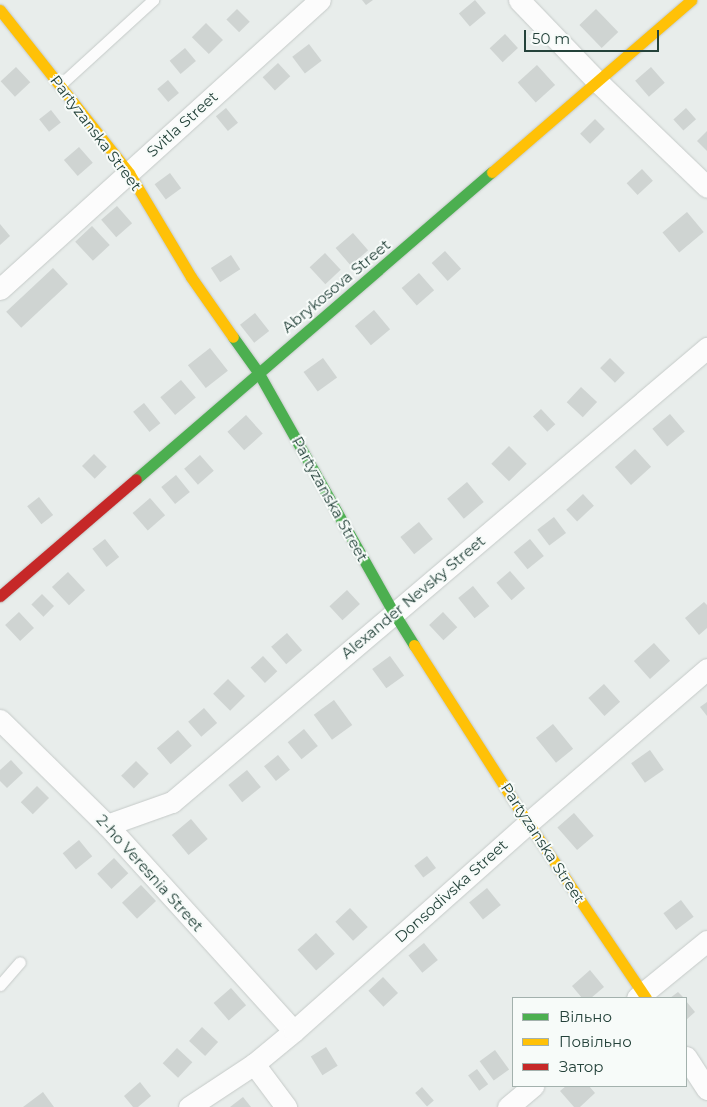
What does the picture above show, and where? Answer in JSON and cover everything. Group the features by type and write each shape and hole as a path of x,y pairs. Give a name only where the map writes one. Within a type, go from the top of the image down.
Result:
{"street":[{"name":"Svitla Street","path":"0,289 320,0"},
{"path":"519,0 598,82 707,187"},
{"name":"Abrykosova Street","path":"0,596 691,0"},
{"name":"Partyzanska Street","path":"0,10 61,84 129,172 191,277 258,372 394,614 642,997"},
{"name":"Alexander Nevsky Street","path":"107,825 172,802 707,348"},
{"name":"Donsodivska Street","path":"190,1107 254,1064 294,1031 528,823 707,669"},
{"name":"2-ho Veresnia Street","path":"0,720 107,825 294,1031"},
{"path":"642,997 707,941"},
{"path":"687,1059 707,1089"},
{"path":"254,1064 286,1107"},
{"path":"508,1107 532,1087"}],"lane":[{"path":"61,84 153,0"},
{"path":"0,985 20,962"}],"building":[{"path":"362,0 373,0 366,5"},
{"path":"475,0 486,13 470,27 459,13"},
{"path":"237,9 250,22 239,32 226,20"},
{"path":"596,9 618,32 602,48 579,25"},
{"path":"206,23 223,40 209,54 192,37"},
{"path":"505,34 518,48 503,62 490,48"},
{"path":"309,44 322,61 305,73 292,57"},
{"path":"185,48 196,61 181,74 170,61"},
{"path":"278,63 290,76 275,90 263,77"},
{"path":"537,65 555,85 536,102 518,82"},
{"path":"16,67 30,82 15,97 1,81"},
{"path":"651,67 665,83 649,97 635,81"},
{"path":"168,80 179,93 168,102 157,89"},
{"path":"226,108 238,123 228,131 216,116"},
{"path":"686,108 696,119 683,131 673,119"},
{"path":"51,110 61,123 49,132 39,119"},
{"path":"595,119 605,129 590,144 580,134"},
{"path":"707,131 707,151 697,141"},
{"path":"79,147 93,163 78,176 64,160"},
{"path":"642,169 653,181 638,195 627,183"},
{"path":"170,173 181,188 166,200 155,184"},
{"path":"117,206 132,223 116,237 101,220"},
{"path":"687,212 704,232 679,252 662,233"},
{"path":"0,224 10,236 0,245"},
{"path":"92,226 110,245 93,261 75,242"},
{"path":"353,233 368,250 351,265 336,248"},
{"path":"445,251 461,269 448,281 432,263"},
{"path":"325,253 341,270 325,284 310,267"},
{"path":"231,255 240,269 220,282 211,268"},
{"path":"53,268 68,284 21,328 6,312"},
{"path":"419,273 434,290 417,305 402,288"},
{"path":"374,310 390,329 371,345 355,326"},
{"path":"255,313 269,331 254,343 240,325"},
{"path":"210,348 228,371 206,388 188,365"},
{"path":"323,358 337,377 318,392 304,372"},
{"path":"610,358 625,373 615,383 600,368"},
{"path":"181,380 196,398 175,415 160,397"},
{"path":"581,387 597,402 583,417 567,402"},
{"path":"144,403 160,423 149,432 133,412"},
{"path":"541,409 555,424 547,432 533,417"},
{"path":"670,414 685,432 667,446 652,429"},
{"path":"246,415 263,434 244,450 227,432"},
{"path":"509,446 527,464 509,481 491,464"},
{"path":"635,449 651,467 631,485 615,467"},
{"path":"94,454 107,467 95,479 82,466"},
{"path":"200,455 214,471 198,485 184,469"},
{"path":"176,475 190,492 175,504 161,487"},
{"path":"467,482 484,502 464,519 447,499"},
{"path":"583,494 594,506 577,521 566,510"},
{"path":"39,497 53,515 41,524 27,506"},
{"path":"150,498 165,515 148,530 133,513"},
{"path":"554,517 566,533 549,546 537,530"},
{"path":"419,522 433,539 414,554 400,537"},
{"path":"105,539 119,557 107,567 92,549"},
{"path":"530,539 544,556 528,569 514,552"},
{"path":"510,571 525,588 512,600 496,583"},
{"path":"68,572 85,590 69,605 52,587"},
{"path":"473,586 489,606 475,618 458,598"},
{"path":"347,590 360,604 342,620 329,606"},
{"path":"42,594 54,606 43,617 31,605"},
{"path":"704,602 707,605 707,628 699,635 685,618"},
{"path":"19,612 34,628 20,641 5,625"},
{"path":"443,612 457,627 443,640 429,625"},
{"path":"287,633 302,650 286,664 271,647"},
{"path":"654,643 670,661 650,679 634,661"},
{"path":"263,656 277,671 265,683 251,668"},
{"path":"390,656 404,675 386,688 372,669"},
{"path":"228,679 245,696 230,711 213,694"},
{"path":"604,684 620,702 604,716 588,698"},
{"path":"334,700 352,725 332,740 314,715"},
{"path":"707,702 707,716 700,707"},
{"path":"204,708 217,723 201,737 188,722"},
{"path":"553,724 573,749 556,763 536,738"},
{"path":"304,729 318,746 302,759 288,742"},
{"path":"178,730 192,746 171,764 157,748"},
{"path":"650,750 664,770 645,783 631,763"},
{"path":"278,755 290,770 276,781 264,766"},
{"path":"11,760 23,773 7,788 0,781 0,770"},
{"path":"136,761 149,774 134,789 121,776"},
{"path":"247,770 261,787 242,802 228,785"},
{"path":"37,786 49,798 33,814 21,802"},
{"path":"574,813 594,836 577,850 557,827"},
{"path":"191,819 208,839 189,855 172,835"},
{"path":"79,840 92,856 76,870 63,853"},
{"path":"427,856 436,868 423,878 414,866"},
{"path":"114,858 128,873 112,889 97,874"},
{"path":"141,885 156,901 137,919 122,903"},
{"path":"487,888 501,905 483,920 469,902"},
{"path":"681,900 694,917 676,930 663,913"},
{"path":"350,908 368,927 353,941 335,922"},
{"path":"316,933 335,954 316,971 297,950"},
{"path":"424,943 438,960 422,973 408,956"},
{"path":"590,970 604,987 592,997 581,997 572,986"},
{"path":"383,977 398,993 383,1007 368,991"},
{"path":"231,988 246,1005 229,1020 214,1003"},
{"path":"678,992 683,997 671,997"},
{"path":"687,1002 695,1012 687,1019"},
{"path":"202,1027 218,1042 205,1056 189,1041"},
{"path":"326,1047 338,1066 322,1075 311,1057"},
{"path":"177,1048 192,1062 178,1078 163,1063"},
{"path":"495,1050 509,1069 494,1081 480,1061"},
{"path":"477,1069 488,1084 479,1091 468,1075"},
{"path":"140,1082 151,1096 138,1107 133,1107 124,1096"},
{"path":"422,1087 434,1101 427,1106 415,1093"},
{"path":"565,1087 590,1087 595,1093 580,1107 574,1107 560,1091"},
{"path":"43,1092 54,1107 23,1107"},
{"path":"243,1097 251,1107 230,1107"}],"traffic: fast":[{"path":"136,479 492,172"},
{"path":"233,337 258,372 414,645"}],"traffic: slow":[{"path":"492,172 691,0"},
{"path":"0,10 129,173 191,277 233,337"},
{"path":"414,645 528,823 645,997"}],"traffic: jam":[{"path":"0,596 136,479"}]}
